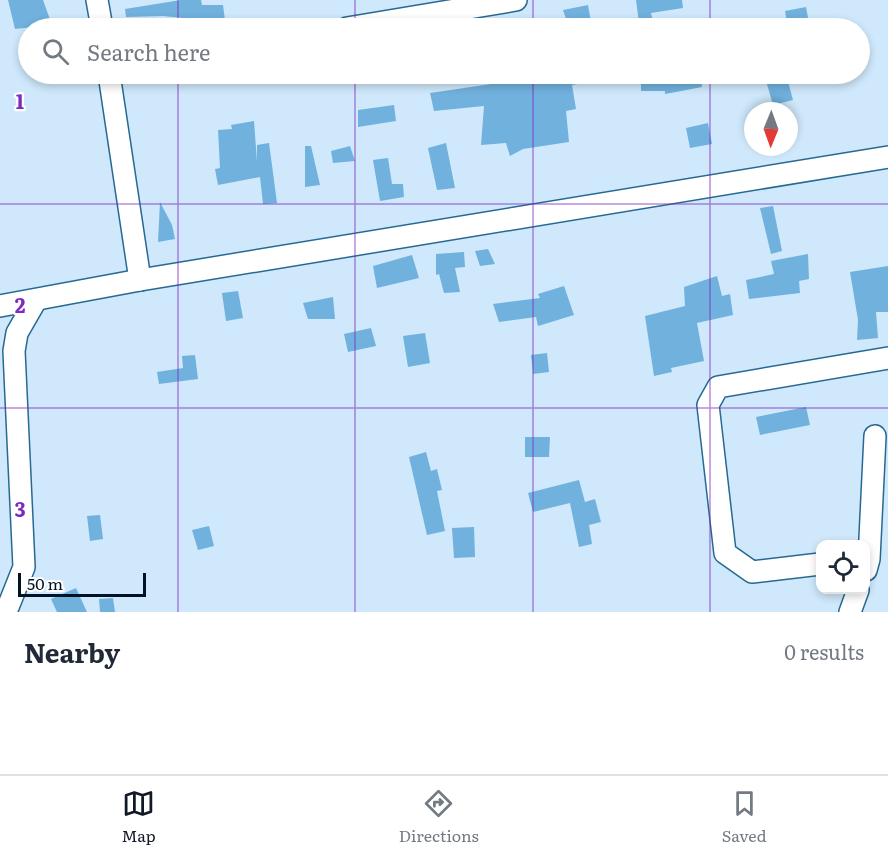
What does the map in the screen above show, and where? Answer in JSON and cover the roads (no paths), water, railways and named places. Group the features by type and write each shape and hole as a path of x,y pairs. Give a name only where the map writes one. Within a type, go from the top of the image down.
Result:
{"street":[{"path":"97,0 100,18"},
{"path":"400,18 480,3 516,0"},
{"path":"111,84 140,280"},
{"path":"0,306 140,280 888,157"},
{"path":"1,612 8,607 24,567 14,351 17,333 36,300"},
{"path":"816,564 752,572 725,553 708,405 718,387 888,358"},
{"path":"868,540 875,436"},
{"path":"850,612 857,594"}]}
